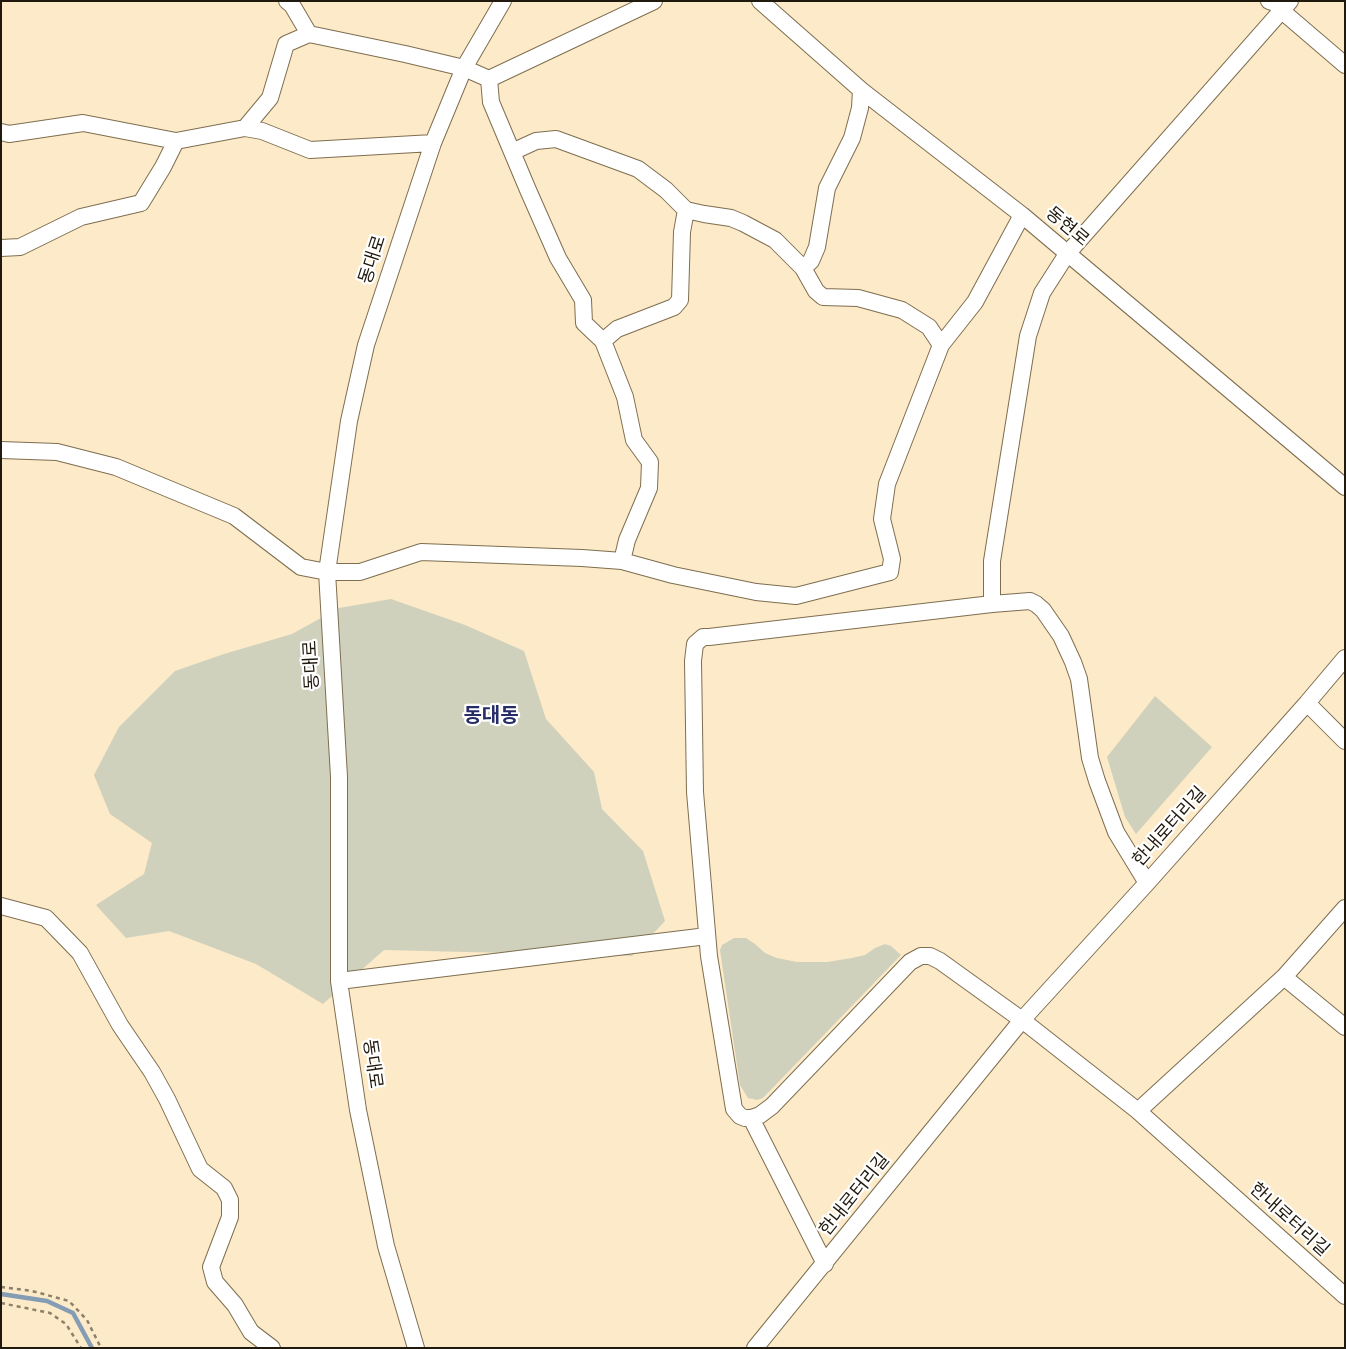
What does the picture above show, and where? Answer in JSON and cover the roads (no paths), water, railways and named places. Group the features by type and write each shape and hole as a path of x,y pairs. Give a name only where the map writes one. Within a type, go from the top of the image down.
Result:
{"street":[{"path":"287,1 292,5 308,34"},
{"name":"동대로","path":"416,1348 386,1246 358,1110 340,981 339,777 327,572 349,421 366,345 433,143 464,68 503,1"},
{"path":"245,128 270,98 286,44 308,34 464,68 489,79 654,1"},
{"name":"동현로","path":"760,1 860,90 1022,215 1345,487"},
{"path":"992,604 992,561 1028,336 1042,293 1067,254 1281,4 1345,65"},
{"path":"489,79 491,102 512,152 558,258 583,300 584,324 603,341 626,397 634,440 650,462 649,488 628,540 622,561"},
{"path":"802,268 812,261 817,246 827,188 852,138 860,108 860,90"},
{"path":"1,132 9,134 82,123 176,140 245,128 262,131 310,150 433,143"},
{"path":"512,152 536,141 556,139 638,170 666,190 686,210 731,218 774,240 802,268 816,291 823,297 858,298 902,310 929,327 941,345"},
{"path":"1,248 20,247 82,217 141,203 163,168 176,140"},
{"path":"603,341 617,329 674,307 680,300 682,232 686,210"},
{"path":"1,450 57,452 116,467 234,516 301,567 327,572 360,572 421,552 622,561 673,575 756,592 796,596 890,572 892,559 882,519 887,484 941,345 975,302 1022,215"},
{"path":"1022,1020 940,961 930,956 921,956 910,962 772,1106 760,1115 751,1118 745,1118 734,1109 707,936 695,792 693,662 695,644 703,637 709,636 992,604 1030,601 1036,604 1043,610 1061,636 1079,679 1090,758 1105,805 1116,832 1148,883"},
{"name":"한내로터리길","path":"755,1348 1022,1020 1148,883 1307,704 1345,658"},
{"path":"1307,704 1345,741"},
{"path":"1,906 46,918 80,953 120,1025 159,1085 200,1169 224,1188 230,1200 230,1216 212,1267 215,1282 234,1305 251,1332 272,1348"},
{"path":"1138,1111 1284,977 1345,908"},
{"path":"340,981 707,936"},
{"path":"1284,977 1345,1028"},
{"name":"한내로터리길","path":"1022,1020 1138,1111 1345,1296"},
{"path":"751,1118 825,1264"}],"waterway":[{"path":"1,1294 47,1301 73,1313 92,1348"}],"district":[{"name":"동대동","path":"491,717"}]}
